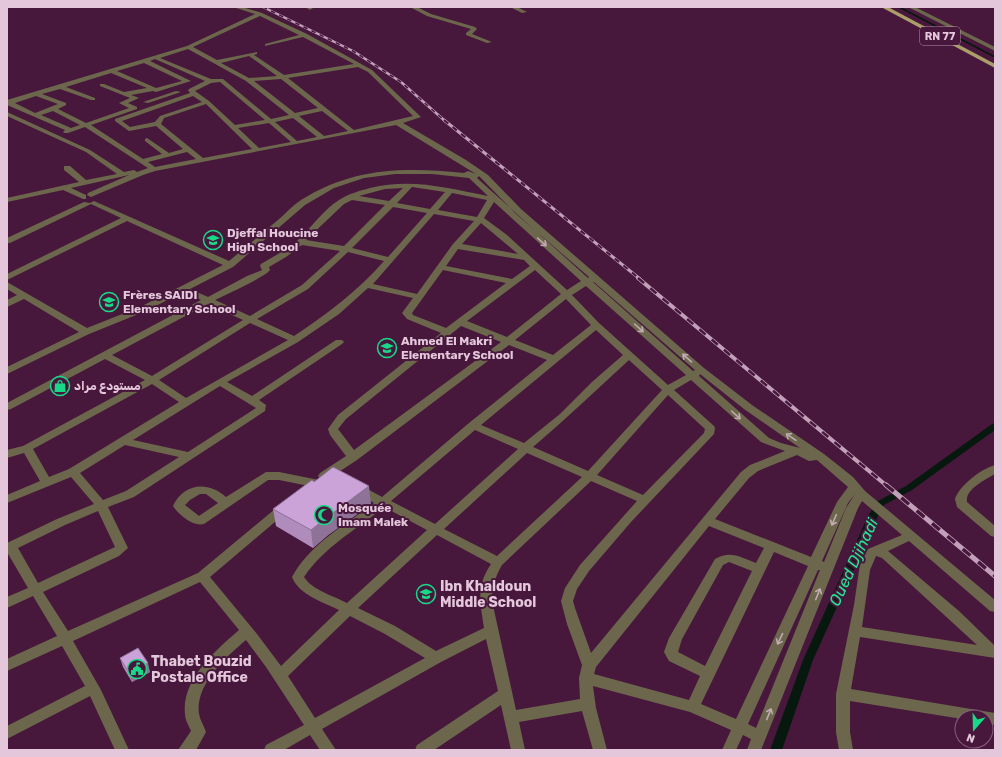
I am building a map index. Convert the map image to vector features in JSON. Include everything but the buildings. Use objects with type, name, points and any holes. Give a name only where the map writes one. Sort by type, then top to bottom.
[{"type":"main road","name":"RN 77","points":[[884,7],[995,66]]},
{"type":"main road","name":"RN 77","points":[[890,7],[995,62]]},
{"type":"street","points":[[7,200],[122,174],[202,161],[295,142],[323,138],[391,124],[416,118],[418,116],[370,71],[305,35],[260,14],[236,7]]},
{"type":"street","points":[[413,7],[429,15],[474,28],[468,34],[489,42]]},
{"type":"street","points":[[513,7],[524,12]]},
{"type":"street","points":[[911,7],[995,49]]},
{"type":"street","points":[[8,102],[189,47],[260,14]]},
{"type":"street","points":[[267,45],[305,35]]},
{"type":"street","points":[[189,47],[245,78],[297,116],[323,138]]},
{"type":"street","points":[[216,62],[252,54],[352,132]]},
{"type":"street","points":[[156,58],[210,81]]},
{"type":"street","points":[[123,94],[153,89],[156,90],[188,81],[145,61]]},
{"type":"street","points":[[207,102],[162,117],[157,124],[129,129],[118,120],[193,91],[210,81],[283,77],[359,65]]},
{"type":"street","points":[[110,70],[153,89]]},
{"type":"street","points":[[221,80],[295,142]]},
{"type":"street","points":[[55,136],[135,108],[122,103],[136,98],[102,85]]},
{"type":"street","points":[[59,86],[94,99]]},
{"type":"street","points":[[146,102],[193,91]]},
{"type":"street","points":[[193,91],[207,102],[257,150]]},
{"type":"street","points":[[36,94],[64,104],[36,115]]},
{"type":"street","points":[[8,102],[71,130]]},
{"type":"street","points":[[53,109],[86,125],[143,160],[154,169]]},
{"type":"street","points":[[234,127],[297,116],[323,109]]},
{"type":"street","points":[[7,114],[88,151],[122,174]]},
{"type":"street","points":[[157,124],[202,161]]},
{"type":"street","points":[[391,124],[474,176],[494,199],[590,280],[696,373],[765,440],[781,448],[800,449]]},
{"type":"street","points":[[7,236],[154,172],[370,130],[391,124],[463,162],[485,177],[590,280]]},
{"type":"street","points":[[147,140],[167,155]]},
{"type":"street","points":[[143,160],[189,150]]},
{"type":"street","points":[[67,168],[84,182]]},
{"type":"street","points":[[7,241],[140,173],[154,169]]},
{"type":"street","points":[[7,371],[86,332],[127,317],[230,265],[302,203],[331,186],[363,176],[395,172],[426,172],[485,177]]},
{"type":"street","points":[[7,407],[107,356],[250,278],[263,274],[266,270],[264,266],[283,255],[300,242],[345,199],[385,187],[410,185],[507,200]]},
{"type":"street","points":[[7,443],[11,452],[27,448],[152,380],[202,348],[305,287],[410,185]]},
{"type":"street","points":[[64,187],[127,218],[230,265]]},
{"type":"street","points":[[7,499],[73,472],[220,382],[295,340],[336,312],[367,285],[450,191]]},
{"type":"street","points":[[350,197],[480,219],[527,258],[566,294],[596,325],[630,354],[667,390],[705,422],[710,430],[701,442],[644,500],[588,563],[568,594],[567,601],[588,671],[585,694],[600,750]]},
{"type":"street","points":[[447,332],[407,314],[440,267],[480,219],[494,199]]},
{"type":"street","points":[[7,278],[127,218]]},
{"type":"street","points":[[300,242],[345,249],[390,260]]},
{"type":"street","points":[[456,246],[527,258]]},
{"type":"street","points":[[353,457],[334,433],[333,429],[338,422],[447,332],[535,266]]},
{"type":"street","points":[[440,267],[512,282]]},
{"type":"street","points":[[7,665],[65,637],[202,576],[314,483],[353,457],[508,341],[566,294],[590,280]]},
{"type":"street","points":[[7,285],[86,332]]},
{"type":"street","points":[[367,285],[419,297]]},
{"type":"street","points":[[183,289],[295,340]]},
{"type":"street","points":[[7,304],[24,295]]},
{"type":"street","points":[[460,322],[554,359]]},
{"type":"street","points":[[436,658],[349,609],[308,589],[300,582],[298,577],[312,559],[342,532],[383,502],[473,425],[596,325]]},
{"type":"street","points":[[252,400],[339,342]]},
{"type":"street","points":[[280,675],[349,609],[525,448],[564,416],[596,384],[630,354]]},
{"type":"street","points":[[107,356],[152,380],[187,403]]},
{"type":"street","points":[[518,750],[512,717],[505,694],[491,630],[486,589],[489,576],[498,562],[589,477],[667,390],[696,373]]},
{"type":"street","points":[[696,373],[748,407],[843,482],[861,493],[995,607]]},
{"type":"street","points":[[121,750],[93,688],[65,637],[9,548],[61,522],[130,494],[261,409],[261,405],[220,382]]},
{"type":"street","points":[[473,425],[644,500]]},
{"type":"street","points":[[123,442],[187,456]]},
{"type":"street","points":[[27,448],[47,483]]},
{"type":"street","points":[[588,671],[744,475],[754,468],[800,449]]},
{"type":"street","points":[[995,469],[968,487],[960,494],[959,499],[961,504],[995,533]]},
{"type":"street","points":[[7,603],[115,553],[122,548],[101,505],[73,472]]},
{"type":"street","points":[[327,474],[498,562]]},
{"type":"street","points":[[225,503],[266,476],[279,476],[314,483]]},
{"type":"street","points":[[729,750],[816,564],[842,502],[861,493]]},
{"type":"street","points":[[754,750],[854,504],[861,493]]},
{"type":"street","points":[[707,521],[828,569]]},
{"type":"street","points":[[846,750],[840,722],[843,694],[860,605],[866,562],[872,552],[911,536]]},
{"type":"street","points":[[693,707],[771,546]]},
{"type":"street","points":[[875,551],[886,555],[920,584],[994,653]]},
{"type":"street","points":[[708,674],[674,657],[672,652],[676,638],[719,562],[726,558],[730,558],[760,569]]},
{"type":"street","points":[[202,576],[247,631],[280,675],[313,728],[329,750]]},
{"type":"street","points":[[271,750],[313,728],[436,658],[491,630]]},
{"type":"street","points":[[185,750],[196,739],[199,732],[192,714],[193,701],[198,687],[219,655],[247,631]]},
{"type":"street","points":[[854,631],[994,653]]},
{"type":"street","points":[[588,671],[693,707],[738,728],[760,736]]},
{"type":"street","points":[[7,732],[93,688]]},
{"type":"street","points":[[422,750],[505,694]]},
{"type":"street","points":[[843,694],[954,712]]},
{"type":"street","points":[[512,717],[587,704]]},
{"type":"waterway","points":[[899,7],[995,57]]},
{"type":"waterway","name":"Oued Djihadi","points":[[776,750],[808,660],[874,514],[881,503],[909,488],[995,426]]},
{"type":"railway","points":[[263,7],[353,51],[401,82],[445,121]]},
{"type":"railway","points":[[444,120],[640,279]]},
{"type":"railway","points":[[638,278],[887,486]]},
{"type":"railway","points":[[886,485],[995,576]]},
{"type":"place","name":"Djeffal Houcine High School","points":[[213,240]]},
{"type":"place","name":"Frères SAIDI Elementary School","points":[[109,302]]},
{"type":"place","name":"Ahmed El Makri Elementary School","points":[[387,348]]},
{"type":"place","name":"مستودع مراد","points":[[60,386]]},
{"type":"place","name":"Mosquée Imam Malek","points":[[324,515]]},
{"type":"place","name":"Ibn Khaldoun Middle School","points":[[426,594]]},
{"type":"place","name":"Thabet Bouzid Postale Office","points":[[137,669]]}]
